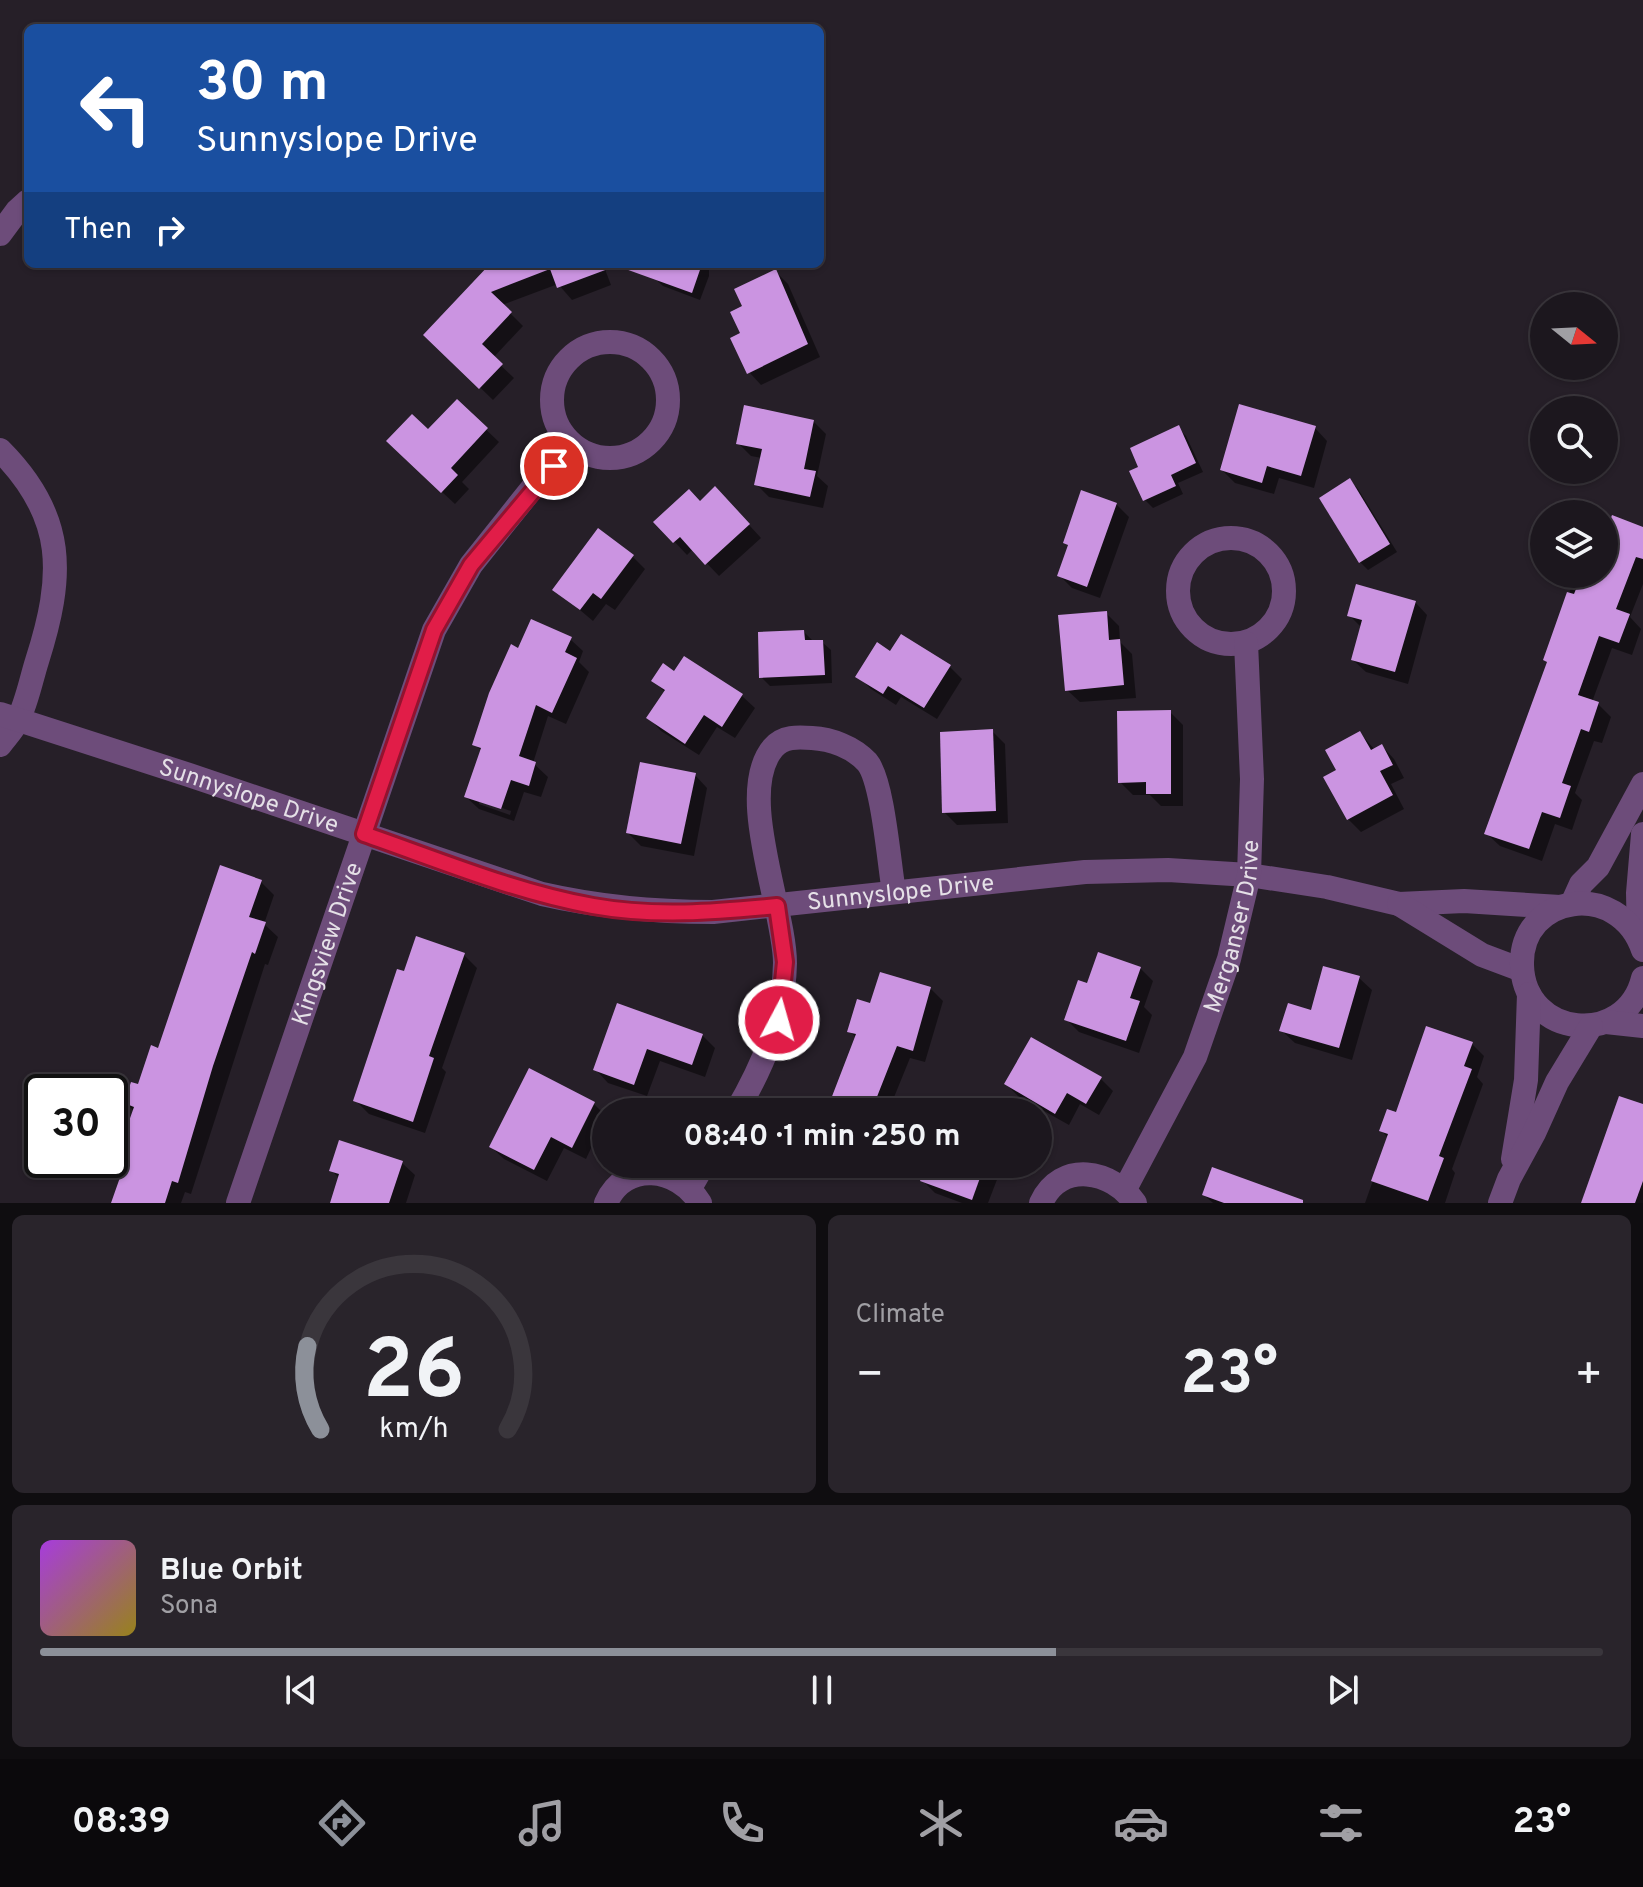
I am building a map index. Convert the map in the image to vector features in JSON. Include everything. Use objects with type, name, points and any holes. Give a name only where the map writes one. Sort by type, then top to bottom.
[{"type":"street","points":[[0,234],[24,205]]},
{"type":"street","points":[[608,341],[628,344],[646,354],[662,375],[669,402],[665,420],[656,436],[642,449],[625,457],[607,459],[589,455],[573,446],[560,431],[552,412],[552,392],[558,372],[571,356],[588,346],[608,341]]},
{"type":"street","name":"Kingsview Drive","points":[[238,1203],[434,630],[471,565],[534,486],[573,446]]},
{"type":"street","points":[[0,450],[18,468],[38,497],[51,530],[57,565],[48,626],[0,745]]},
{"type":"street","points":[[1229,538],[1246,540],[1268,553],[1282,575],[1284,592],[1274,624],[1246,643],[1228,645],[1210,641],[1195,631],[1184,617],[1179,600],[1179,582],[1185,565],[1196,551],[1212,542],[1229,538]]},
{"type":"street","name":"Merganser Drive","points":[[1041,1203],[1057,1184],[1073,1176],[1092,1174],[1109,1178],[1130,1196],[1195,1057],[1229,959],[1249,875],[1252,779],[1246,643]]},
{"type":"street","name":"Sunnyslope Drive","points":[[9,717],[542,894],[595,906],[713,912],[1085,872],[1168,870],[1249,875],[1327,887],[1399,904],[1464,901],[1566,906],[1588,903],[1618,913],[1630,924],[1641,944]]},
{"type":"street","points":[[744,1098],[779,1020],[785,962],[759,812],[761,775],[773,748],[793,736],[823,739],[849,748],[868,763],[878,787],[894,892]]},
{"type":"street","points":[[1509,1179],[1526,1080],[1529,994],[1522,970],[1525,944],[1545,916],[1566,906],[1598,867],[1643,784]]},
{"type":"street","points":[[1641,944],[1638,893],[1643,834]]},
{"type":"street","name":"Sunnyslope Drive","points":[[1399,904],[1482,955],[1522,970]]},
{"type":"street","points":[[1500,1203],[1557,1082],[1599,1024],[1632,1003],[1643,978]]},
{"type":"street","points":[[1529,994],[1538,1007],[1554,1019],[1572,1026],[1643,1026]]},
{"type":"street","points":[[606,1203],[621,1183],[638,1175],[657,1173],[675,1178],[695,1196]]},
{"type":"building","points":[[486,268],[611,268],[557,288],[550,269],[491,292],[512,312],[482,344],[503,364],[479,389],[423,335]]},
{"type":"building","points":[[623,268],[701,268],[692,293]]},
{"type":"building","points":[[776,269],[808,344],[747,374],[730,338],[740,333],[730,312],[742,306],[734,289]]},
{"type":"building","points":[[457,399],[488,428],[451,468],[458,475],[441,493],[386,441],[412,414],[428,429]]},
{"type":"building","points":[[1239,404],[1316,426],[1301,476],[1267,466],[1262,483],[1220,470]]},
{"type":"building","points":[[744,405],[814,420],[804,469],[816,471],[810,497],[754,485],[762,449],[736,444]]},
{"type":"building","points":[[1179,425],[1196,463],[1171,475],[1176,486],[1143,501],[1129,471],[1138,467],[1130,448]]},
{"type":"building","points":[[1350,478],[1390,544],[1359,563],[1319,498]]},
{"type":"building","points":[[715,486],[750,524],[705,565],[680,537],[673,543],[653,522],[689,489],[700,501]]},
{"type":"building","points":[[1081,490],[1117,503],[1087,587],[1057,576],[1068,545],[1063,543]]},
{"type":"building","points":[[1618,517],[1643,527],[1643,559],[1636,557],[1616,609],[1630,614],[1619,643],[1599,636],[1578,695],[1599,702],[1589,732],[1581,729],[1562,783],[1571,786],[1560,818],[1542,812],[1529,849],[1484,834],[1547,662],[1543,660],[1567,592],[1574,594],[1576,588],[1618,588]]},
{"type":"building","points":[[598,528],[634,555],[601,599],[593,593],[580,610],[552,590]]},
{"type":"building","points":[[1356,584],[1416,601],[1395,672],[1351,660],[1362,620],[1347,616]]},
{"type":"building","points":[[1107,611],[1109,640],[1120,639],[1124,685],[1065,691],[1058,615]]},
{"type":"building","points":[[531,619],[572,637],[565,652],[577,658],[552,713],[536,705],[519,756],[536,762],[529,786],[511,780],[501,809],[464,797],[481,748],[472,745],[489,693],[511,644],[518,648]]},
{"type":"building","points":[[804,630],[805,640],[823,640],[825,675],[759,678],[758,632]]},
{"type":"building","points":[[901,634],[951,665],[924,708],[888,686],[883,694],[855,677],[877,642],[890,651]]},
{"type":"building","points":[[684,656],[743,694],[722,727],[704,715],[685,744],[646,718],[665,690],[651,681],[663,663],[674,671]]},
{"type":"building","points":[[1171,710],[1171,794],[1146,794],[1146,782],[1118,783],[1117,711]]},
{"type":"building","points":[[993,729],[996,811],[942,813],[940,732]]},
{"type":"building","points":[[1360,731],[1371,750],[1382,744],[1393,765],[1380,771],[1393,795],[1347,820],[1323,777],[1336,770],[1325,750]]},
{"type":"building","points":[[640,762],[696,773],[681,844],[626,833]]},
{"type":"building","points":[[220,865],[262,880],[249,917],[266,922],[255,954],[252,952],[213,1066],[178,1183],[172,1181],[165,1203],[111,1203],[120,1178],[128,1178],[128,1124],[134,1107],[128,1105],[128,1091],[131,1082],[138,1084],[151,1045],[158,1048]]},
{"type":"building","points":[[416,936],[465,953],[429,1056],[434,1058],[413,1122],[353,1101],[397,969],[404,971]]},
{"type":"building","points":[[1098,952],[1141,967],[1130,998],[1140,1001],[1126,1041],[1064,1020],[1078,980],[1087,983]]},
{"type":"building","points":[[1323,966],[1360,976],[1339,1048],[1279,1031],[1288,1003],[1311,1010]]},
{"type":"building","points":[[880,972],[931,987],[913,1051],[897,1046],[877,1098],[831,1098],[856,1034],[847,1032],[857,999],[870,1003]]},
{"type":"building","points":[[617,1003],[703,1034],[692,1065],[647,1049],[634,1085],[593,1070]]},
{"type":"building","points":[[1426,1026],[1473,1042],[1464,1066],[1472,1069],[1439,1156],[1444,1158],[1428,1201],[1371,1181],[1388,1134],[1379,1131],[1387,1109],[1396,1112]]},
{"type":"building","points":[[1031,1037],[1102,1077],[1086,1104],[1067,1093],[1055,1114],[1052,1112],[1052,1098],[1028,1098],[1004,1084]]},
{"type":"building","points":[[529,1068],[592,1100],[592,1108],[572,1148],[551,1137],[534,1170],[489,1147]]},
{"type":"building","points":[[1619,1096],[1643,1104],[1643,1181],[1635,1203],[1581,1203]]},
{"type":"building","points":[[339,1140],[403,1161],[389,1203],[330,1203],[339,1174],[329,1171]]},
{"type":"building","points":[[1212,1167],[1303,1200],[1303,1203],[1224,1203],[1202,1195]]},
{"type":"building","points":[[921,1178],[980,1178],[972,1200],[920,1181]]},
{"type":"route","points":[[554,466],[534,486],[471,565],[434,630],[364,834],[542,894],[595,906],[655,912],[713,912],[777,906],[785,962],[779,1020]]}]
